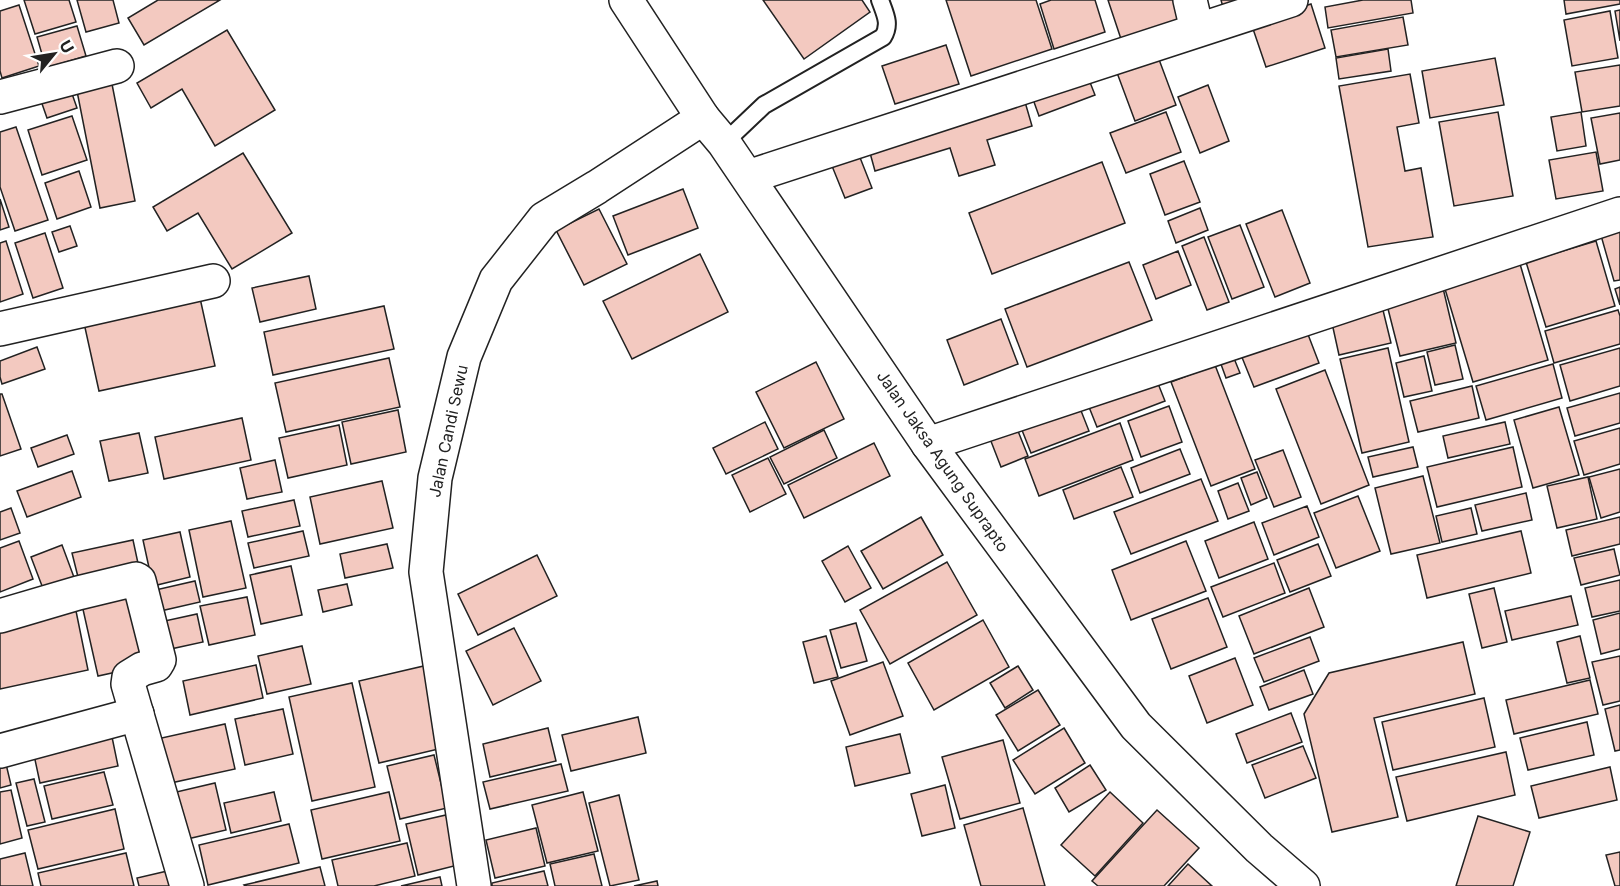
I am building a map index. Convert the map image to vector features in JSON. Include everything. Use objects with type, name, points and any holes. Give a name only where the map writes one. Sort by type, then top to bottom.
[{"type":"street","name":"Jalan Jaksa Agung Suprapto","points":[[626,0],[703,118],[748,177],[928,444],[1136,726],[1259,848],[1303,886]]},
{"type":"street","points":[[748,177],[1194,15],[1291,0]]},
{"type":"street","points":[[0,97],[117,66]]},
{"type":"street","name":"Jalan Candi Sewu","points":[[474,886],[426,572],[435,478],[464,357],[496,280],[544,219],[703,118]]},
{"type":"street","points":[[928,444],[1620,214]]},
{"type":"street","points":[[0,329],[213,281]]},
{"type":"street","points":[[0,616],[78,593],[136,579],[139,581],[159,660],[156,665],[142,669],[129,677],[128,684],[187,886]]},
{"type":"street","points":[[0,751],[137,714]]},
{"type":"lane","points":[[724,143],[764,105],[883,37],[888,22],[880,0]]},
{"type":"building","points":[[24,0],[69,0],[76,22],[35,34]]},
{"type":"building","points":[[77,0],[113,0],[119,23],[86,32]]},
{"type":"building","points":[[158,0],[220,0],[144,45],[128,18]]},
{"type":"building","points":[[763,0],[862,0],[870,12],[804,59]]},
{"type":"building","points":[[946,0],[1036,0],[1052,49],[971,76]]},
{"type":"building","points":[[1051,0],[1095,0],[1105,32],[1054,49],[1040,4]]},
{"type":"building","points":[[1108,0],[1182,0],[1188,17],[1121,39]]},
{"type":"building","points":[[1221,0],[1252,0],[1224,11]]},
{"type":"building","points":[[1363,0],[1411,0],[1413,13],[1328,28],[1325,7]]},
{"type":"building","points":[[1564,0],[1620,0],[1620,4],[1566,14]]},
{"type":"building","points":[[1311,4],[1325,48],[1266,67],[1251,23]]},
{"type":"building","points":[[19,5],[39,66],[2,78],[0,11]]},
{"type":"building","points":[[1620,10],[1620,41],[1615,11]]},
{"type":"building","points":[[1610,11],[1618,58],[1572,66],[1564,20]]},
{"type":"building","points":[[1403,17],[1408,45],[1336,57],[1331,30]]},
{"type":"building","points":[[77,26],[86,56],[46,68],[37,37]]},
{"type":"building","points":[[227,30],[275,110],[215,146],[182,89],[151,108],[137,83]]},
{"type":"building","points":[[946,45],[959,84],[895,104],[882,66]]},
{"type":"building","points":[[1154,46],[1176,105],[1135,121],[1113,62]]},
{"type":"building","points":[[1388,49],[1391,71],[1339,79],[1336,58]]},
{"type":"building","points":[[1495,58],[1504,105],[1430,118],[1422,71]]},
{"type":"building","points":[[1620,65],[1620,106],[1582,112],[1575,72]]},
{"type":"building","points":[[1084,67],[1095,95],[1039,116],[1029,88]]},
{"type":"building","points":[[1410,74],[1419,123],[1397,127],[1405,171],[1421,168],[1433,237],[1368,247],[1339,86]]},
{"type":"building","points":[[111,79],[135,201],[100,208],[76,86]]},
{"type":"building","points":[[1208,85],[1229,141],[1200,153],[1178,97]]},
{"type":"building","points":[[70,88],[77,108],[47,118],[40,98]]},
{"type":"building","points":[[1023,95],[1032,126],[987,140],[995,165],[959,176],[950,148],[875,171],[867,142]]},
{"type":"building","points":[[1166,112],[1181,152],[1126,173],[1110,133]]},
{"type":"building","points":[[1498,112],[1513,196],[1454,206],[1439,122]]},
{"type":"building","points":[[1581,112],[1586,146],[1557,151],[1551,117]]},
{"type":"building","points":[[1620,113],[1620,160],[1600,164],[1591,118]]},
{"type":"building","points":[[72,116],[87,160],[42,175],[28,130]]},
{"type":"building","points":[[16,127],[48,220],[15,231],[0,187],[0,132]]},
{"type":"building","points":[[1596,152],[1603,191],[1556,199],[1549,160]]},
{"type":"building","points":[[243,153],[292,233],[232,269],[198,213],[167,231],[153,207]]},
{"type":"building","points":[[859,155],[872,188],[845,198],[832,166]]},
{"type":"building","points":[[1184,161],[1200,202],[1165,215],[1150,174]]},
{"type":"building","points":[[1102,162],[1125,223],[992,274],[969,213]]},
{"type":"building","points":[[79,171],[91,207],[57,219],[45,183]]},
{"type":"building","points":[[683,189],[698,228],[628,255],[613,216]]},
{"type":"building","points":[[0,199],[9,227],[0,230]]},
{"type":"building","points":[[1200,208],[1208,230],[1176,243],[1168,221]]},
{"type":"building","points":[[599,209],[627,264],[584,285],[556,230]]},
{"type":"building","points":[[1282,210],[1310,283],[1275,297],[1246,224]]},
{"type":"building","points":[[1240,225],[1264,287],[1232,299],[1208,237]]},
{"type":"building","points":[[70,226],[77,246],[59,252],[52,232]]},
{"type":"building","points":[[1620,226],[1620,280],[1614,281],[1600,232]]},
{"type":"building","points":[[45,233],[63,288],[33,298],[15,243]]},
{"type":"building","points":[[1204,237],[1229,302],[1207,310],[1182,246]]},
{"type":"building","points":[[6,241],[23,294],[0,302],[0,243]]},
{"type":"building","points":[[1596,241],[1615,306],[1546,327],[1526,262]]},
{"type":"building","points":[[1178,251],[1191,285],[1156,299],[1143,265]]},
{"type":"building","points":[[700,254],[728,312],[632,359],[603,301]]},
{"type":"building","points":[[1518,257],[1548,360],[1473,382],[1442,279]]},
{"type":"building","points":[[1129,262],[1152,320],[1027,367],[1005,309]]},
{"type":"building","points":[[309,276],[316,309],[260,322],[252,288]]},
{"type":"building","points":[[1620,287],[1620,305],[1615,289]]},
{"type":"building","points":[[1443,288],[1456,343],[1400,356],[1386,301]]},
{"type":"building","points":[[200,298],[215,366],[99,391],[84,323]]},
{"type":"building","points":[[1381,302],[1391,343],[1339,355],[1330,314]]},
{"type":"building","points":[[384,306],[394,349],[273,375],[264,332]]},
{"type":"building","points":[[1618,310],[1620,344],[1554,363],[1545,331]]},
{"type":"building","points":[[1001,319],[1018,364],[964,385],[947,340]]},
{"type":"building","points":[[1304,324],[1319,363],[1254,387],[1239,350]]},
{"type":"building","points":[[1455,345],[1463,379],[1435,385],[1427,352]]},
{"type":"building","points":[[37,347],[45,369],[2,384],[0,361]]},
{"type":"building","points":[[1388,348],[1409,442],[1362,453],[1340,359]]},
{"type":"building","points":[[1620,348],[1620,386],[1570,401],[1560,365]]},
{"type":"building","points":[[1231,351],[1240,373],[1226,378],[1218,356]]},
{"type":"building","points":[[1424,356],[1432,391],[1404,397],[1396,363]]},
{"type":"building","points":[[389,358],[400,407],[286,432],[275,383]]},
{"type":"building","points":[[816,362],[844,419],[784,448],[756,392]]},
{"type":"building","points":[[1553,364],[1562,398],[1486,420],[1476,386]]},
{"type":"building","points":[[1215,365],[1255,469],[1211,486],[1171,382]]},
{"type":"building","points":[[1325,370],[1369,485],[1321,504],[1276,389]]},
{"type":"building","points":[[1153,371],[1165,401],[1097,427],[1085,397]]},
{"type":"building","points":[[1472,386],[1479,418],[1418,432],[1410,401]]},
{"type":"building","points":[[1620,393],[1620,423],[1575,436],[1567,408]]},
{"type":"building","points":[[0,394],[2,394],[21,449],[0,456]]},
{"type":"building","points":[[1076,398],[1089,431],[1031,453],[1018,420]]},
{"type":"building","points":[[1169,406],[1182,442],[1141,457],[1128,421]]},
{"type":"building","points":[[1559,407],[1579,475],[1533,488],[1514,420]]},
{"type":"building","points":[[398,410],[406,452],[351,464],[342,422]]},
{"type":"building","points":[[242,418],[251,460],[164,479],[155,437]]},
{"type":"building","points":[[1014,421],[1028,456],[1001,467],[987,431]]},
{"type":"building","points":[[765,422],[778,449],[726,474],[713,448]]},
{"type":"building","points":[[1505,422],[1510,444],[1448,458],[1443,436]]},
{"type":"building","points":[[1120,423],[1133,460],[1039,496],[1025,459]]},
{"type":"building","points":[[339,425],[347,465],[288,478],[279,438]]},
{"type":"building","points":[[1620,428],[1620,464],[1584,475],[1574,441]]},
{"type":"building","points":[[824,430],[837,458],[784,484],[770,457]]},
{"type":"building","points":[[139,433],[148,473],[109,481],[100,441]]},
{"type":"building","points":[[67,435],[74,454],[38,467],[31,448]]},
{"type":"building","points":[[874,443],[890,476],[804,518],[788,485]]},
{"type":"building","points":[[1413,447],[1418,467],[1373,477],[1368,457]]},
{"type":"building","points":[[1513,447],[1522,487],[1437,507],[1427,467]]},
{"type":"building","points":[[1180,449],[1190,474],[1140,493],[1131,468]]},
{"type":"building","points":[[1283,450],[1301,497],[1274,507],[1255,460]]},
{"type":"building","points":[[768,458],[786,494],[750,512],[732,475]]},
{"type":"building","points":[[275,460],[282,492],[247,499],[240,468]]},
{"type":"building","points":[[1121,467],[1133,497],[1074,519],[1063,490]]},
{"type":"building","points":[[1620,469],[1620,512],[1601,518],[1589,477]]},
{"type":"building","points":[[72,471],[81,497],[27,517],[17,491]]},
{"type":"building","points":[[1257,472],[1267,498],[1251,505],[1241,478]]},
{"type":"building","points":[[1423,476],[1440,543],[1391,554],[1375,488]]},
{"type":"building","points":[[1588,477],[1597,519],[1557,528],[1547,486]]},
{"type":"building","points":[[1201,479],[1218,521],[1131,554],[1114,512]]},
{"type":"building","points":[[382,481],[393,528],[320,544],[310,497]]},
{"type":"building","points":[[1238,483],[1249,511],[1228,519],[1218,491]]},
{"type":"building","points":[[1526,493],[1532,520],[1482,531],[1475,505]]},
{"type":"building","points":[[1358,496],[1380,551],[1336,568],[1314,513]]},
{"type":"building","points":[[294,500],[300,526],[248,537],[242,511]]},
{"type":"building","points":[[1307,506],[1319,537],[1274,555],[1262,523]]},
{"type":"building","points":[[11,508],[20,533],[0,540],[0,512]]},
{"type":"building","points":[[1471,508],[1477,534],[1442,542],[1436,516]]},
{"type":"building","points":[[921,517],[943,555],[883,589],[861,551]]},
{"type":"building","points":[[1620,517],[1620,544],[1572,556],[1566,530]]},
{"type":"building","points":[[231,521],[246,588],[203,597],[189,530]]},
{"type":"building","points":[[1254,522],[1268,559],[1219,578],[1205,541]]},
{"type":"building","points":[[303,531],[309,556],[254,568],[248,543]]},
{"type":"building","points":[[1521,531],[1531,573],[1427,598],[1417,555]]},
{"type":"building","points":[[180,532],[190,577],[153,586],[143,540]]},
{"type":"building","points":[[133,540],[139,568],[79,581],[72,553]]},
{"type":"building","points":[[19,541],[33,579],[0,592],[0,548]]},
{"type":"building","points":[[1186,541],[1206,591],[1131,620],[1112,570]]},
{"type":"building","points":[[387,544],[393,568],[345,578],[340,554]]},
{"type":"building","points":[[1318,544],[1331,576],[1290,592],[1277,560]]},
{"type":"building","points":[[62,545],[78,588],[47,599],[31,557]]},
{"type":"building","points":[[848,546],[871,588],[845,602],[822,561]]},
{"type":"building","points":[[1614,549],[1620,575],[1581,585],[1574,558]]},
{"type":"building","points":[[537,555],[557,596],[478,635],[458,594]]},
{"type":"building","points":[[947,562],[977,615],[890,664],[860,610]]},
{"type":"building","points":[[1274,563],[1285,593],[1223,617],[1211,587]]},
{"type":"building","points":[[291,566],[302,615],[261,624],[250,575]]},
{"type":"building","points":[[1620,580],[1620,611],[1592,617],[1585,588]]},
{"type":"building","points":[[195,581],[200,602],[156,612],[151,591]]},
{"type":"building","points":[[135,584],[153,664],[98,676],[80,596]]},
{"type":"building","points":[[347,584],[352,605],[323,612],[318,590]]},
{"type":"building","points":[[1309,588],[1324,627],[1254,654],[1239,616]]},
{"type":"building","points":[[1494,588],[1507,642],[1482,648],[1469,594]]},
{"type":"building","points":[[1571,596],[1578,625],[1512,640],[1505,611]]},
{"type":"building","points":[[247,597],[255,635],[209,645],[200,606]]},
{"type":"building","points":[[1208,598],[1227,647],[1171,669],[1152,619]]},
{"type":"building","points":[[76,611],[88,670],[0,689],[0,627]]},
{"type":"building","points":[[1620,613],[1620,649],[1601,654],[1593,620]]},
{"type":"building","points":[[197,614],[203,642],[166,650],[160,622]]},
{"type":"building","points":[[983,620],[1009,667],[934,710],[908,663]]},
{"type":"building","points":[[856,623],[867,661],[841,668],[830,630]]},
{"type":"building","points":[[514,628],[541,681],[493,705],[466,651]]},
{"type":"building","points":[[826,636],[838,677],[814,683],[803,642]]},
{"type":"building","points":[[1580,636],[1590,678],[1567,683],[1557,642]]},
{"type":"building","points":[[1310,637],[1319,661],[1264,682],[1254,658]]},
{"type":"building","points":[[1463,642],[1475,694],[1374,718],[1398,817],[1332,832],[1304,714],[1329,673]]},
{"type":"building","points":[[302,646],[311,684],[267,694],[258,656]]},
{"type":"building","points":[[1620,656],[1620,701],[1603,705],[1592,662]]},
{"type":"building","points":[[1235,658],[1253,705],[1207,723],[1189,676]]},
{"type":"building","points":[[883,662],[903,716],[850,735],[831,681]]},
{"type":"building","points":[[256,665],[263,698],[190,715],[183,681]]},
{"type":"building","points":[[428,665],[447,747],[379,763],[359,681]]},
{"type":"building","points":[[1018,666],[1033,690],[1005,708],[990,683]]},
{"type":"building","points":[[1304,670],[1313,694],[1269,710],[1260,687]]},
{"type":"building","points":[[1590,680],[1598,714],[1514,734],[1506,700]]},
{"type":"building","points":[[352,683],[375,787],[312,801],[289,697]]},
{"type":"building","points":[[1038,690],[1060,725],[1018,751],[996,715]]},
{"type":"building","points":[[1484,698],[1495,747],[1393,770],[1382,722]]},
{"type":"building","points":[[1620,705],[1620,750],[1615,751],[1605,709]]},
{"type":"building","points":[[283,709],[293,754],[245,765],[235,719]]},
{"type":"building","points":[[1291,713],[1302,742],[1247,763],[1236,734]]},
{"type":"building","points":[[638,717],[646,753],[571,771],[562,735]]},
{"type":"building","points":[[1587,722],[1594,755],[1528,770],[1520,738]]},
{"type":"building","points":[[225,724],[235,769],[166,784],[157,739]]},
{"type":"building","points":[[548,728],[556,761],[490,777],[483,744]]},
{"type":"building","points":[[1064,728],[1085,763],[1035,794],[1013,760]]},
{"type":"building","points":[[900,734],[910,773],[855,786],[846,747]]},
{"type":"building","points":[[112,737],[118,766],[40,783],[34,755]]},
{"type":"building","points":[[1003,740],[1020,803],[960,819],[942,757]]},
{"type":"building","points":[[1303,746],[1316,778],[1265,798],[1252,765]]},
{"type":"building","points":[[1506,752],[1515,795],[1407,821],[1396,777]]},
{"type":"building","points":[[434,755],[447,808],[400,819],[387,766]]},
{"type":"building","points":[[6,764],[11,785],[0,788],[0,765]]},
{"type":"building","points":[[561,764],[568,791],[490,809],[483,782]]},
{"type":"building","points":[[1090,765],[1106,790],[1069,812],[1055,788]]},
{"type":"building","points":[[1610,767],[1617,800],[1539,818],[1531,786]]},
{"type":"building","points":[[104,772],[113,805],[52,819],[44,786]]},
{"type":"building","points":[[34,779],[45,822],[27,826],[16,783]]},
{"type":"building","points":[[215,783],[226,830],[183,840],[172,793]]},
{"type":"building","points":[[945,785],[955,828],[922,836],[911,794]]},
{"type":"building","points":[[11,790],[22,838],[0,844],[0,792]]},
{"type":"building","points":[[274,792],[281,821],[231,833],[224,803]]},
{"type":"building","points":[[389,792],[400,841],[322,859],[311,810]]},
{"type":"building","points":[[583,792],[598,851],[547,863],[532,805]]},
{"type":"building","points":[[1110,792],[1143,823],[1095,876],[1061,845]]},
{"type":"building","points":[[619,795],[639,880],[610,886],[589,803]]},
{"type":"building","points":[[1023,808],[1045,886],[981,886],[964,825]]},
{"type":"building","points":[[115,809],[124,849],[38,869],[28,830]]},
{"type":"building","points":[[1157,810],[1199,848],[1164,886],[1098,886],[1092,881]]},
{"type":"building","points":[[446,815],[458,865],[418,875],[406,824]]},
{"type":"building","points":[[1478,816],[1530,832],[1513,886],[1456,886]]},
{"type":"building","points":[[289,824],[299,863],[208,885],[199,845]]},
{"type":"building","points":[[536,828],[545,866],[495,878],[486,840]]},
{"type":"building","points":[[407,843],[415,876],[374,886],[338,886],[332,860]]},
{"type":"building","points":[[1620,852],[1620,886],[1615,886],[1606,855]]},
{"type":"building","points":[[25,853],[33,886],[0,886],[0,859]]},
{"type":"building","points":[[126,853],[134,886],[41,886],[38,873]]},
{"type":"building","points":[[594,854],[602,886],[555,886],[550,864]]},
{"type":"building","points":[[1188,864],[1212,886],[1168,886]]},
{"type":"building","points":[[320,867],[325,886],[244,885]]},
{"type":"building","points":[[176,869],[180,886],[139,886],[137,878]]},
{"type":"building","points":[[544,871],[548,886],[492,886],[492,883]]},
{"type":"building","points":[[440,877],[442,886],[401,886]]},
{"type":"building","points":[[657,881],[658,886],[634,886]]}]
